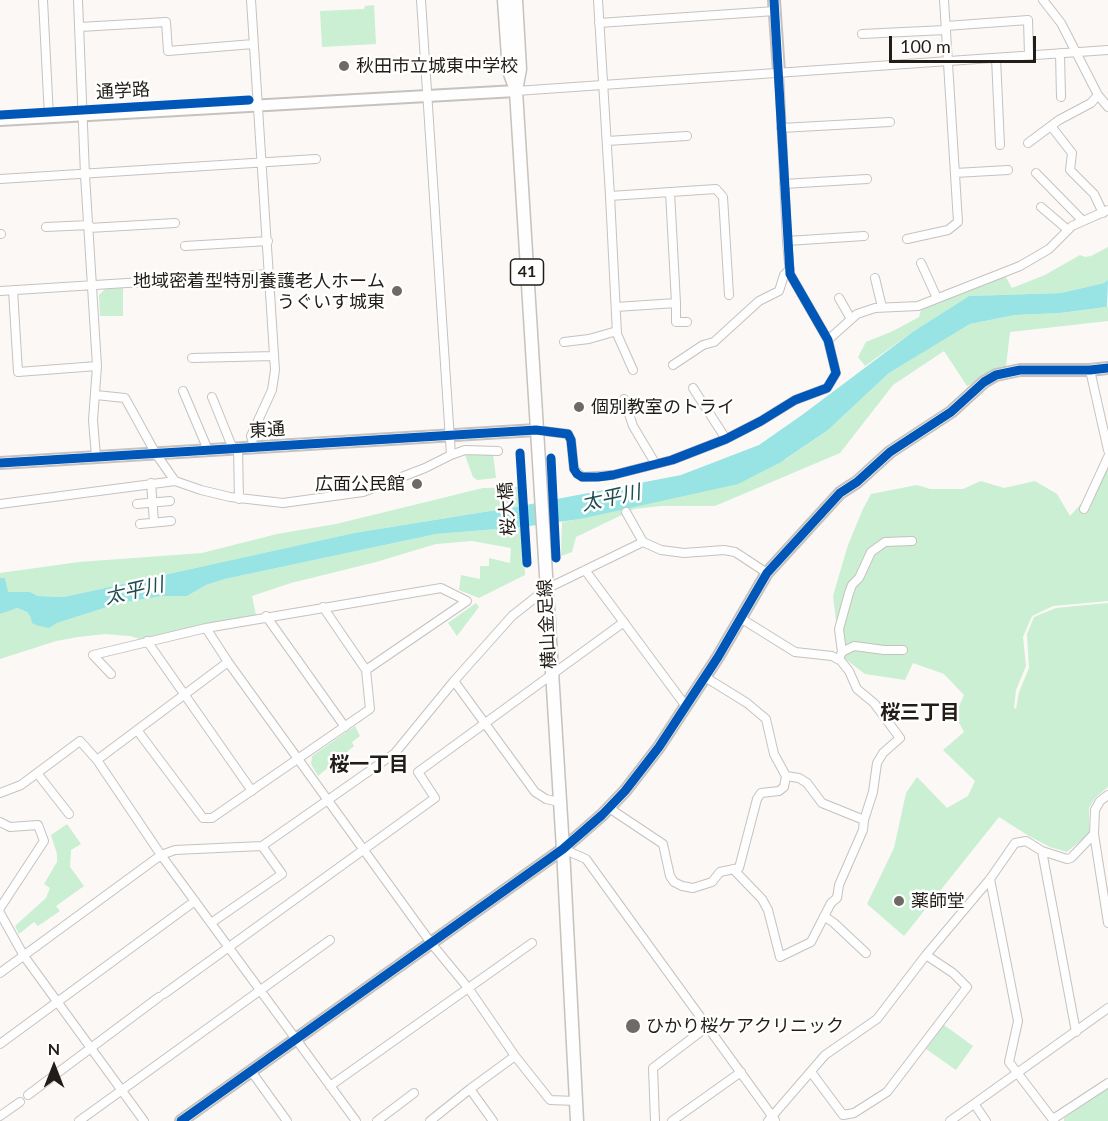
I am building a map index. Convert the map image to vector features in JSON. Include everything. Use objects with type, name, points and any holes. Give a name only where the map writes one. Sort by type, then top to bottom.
[{"type":"main road","name":"横山金足線","points":[[504,0],[509,71],[516,91]]},
{"type":"main road","name":"横山金足線","points":[[516,0],[520,69],[516,91],[577,1121]]},
{"type":"street","points":[[43,0],[49,117]]},
{"type":"street","points":[[78,0],[85,175],[97,366],[93,420],[96,457]]},
{"type":"street","points":[[251,0],[274,356],[272,390],[251,436],[254,447]]},
{"type":"street","points":[[421,0],[451,455]]},
{"type":"street","points":[[598,0],[617,331],[633,370]]},
{"type":"street","points":[[907,239],[948,230],[958,222],[944,0]]},
{"type":"street","points":[[1043,0],[1061,22],[1098,95],[1108,106]]},
{"type":"street","points":[[536,430],[568,434],[571,440],[574,469],[582,477],[613,475],[672,460],[726,439],[795,400],[827,388],[836,374],[828,340],[790,274],[775,5],[599,23]]},
{"type":"street","points":[[862,34],[1028,20],[1029,55]]},
{"type":"street","points":[[80,27],[166,22],[168,51],[253,44]]},
{"type":"street","points":[[0,120],[602,86],[1108,50]]},
{"type":"street","points":[[1060,53],[1061,97]]},
{"type":"street","points":[[996,58],[1000,145]]},
{"type":"street","points":[[1028,143],[1051,126],[1091,103],[1098,95]]},
{"type":"street","points":[[781,128],[890,122]]},
{"type":"street","points":[[828,340],[857,314],[882,308],[918,306],[1029,261],[1049,249],[1068,230],[1106,211],[1094,194],[1070,170],[1072,153],[1051,126]]},
{"type":"street","points":[[607,141],[687,136]]},
{"type":"street","points":[[0,179],[316,159]]},
{"type":"street","points":[[955,173],[1008,170]]},
{"type":"street","points":[[1036,173],[1083,221]]},
{"type":"street","points":[[784,184],[867,179]]},
{"type":"street","points":[[610,196],[716,189],[723,196],[729,295]]},
{"type":"street","points":[[670,192],[676,322],[687,322]]},
{"type":"street","points":[[1041,207],[1068,230]]},
{"type":"street","points":[[46,227],[175,223]]},
{"type":"street","points":[[787,241],[864,236]]},
{"type":"street","points":[[186,246],[268,241]]},
{"type":"street","points":[[921,262],[937,298]]},
{"type":"street","points":[[673,365],[703,345],[714,342],[759,301],[778,291],[784,275],[790,269]]},
{"type":"street","points":[[0,291],[269,274]]},
{"type":"street","points":[[875,278],[882,308]]},
{"type":"street","points":[[13,290],[18,372],[97,366]]},
{"type":"street","points":[[839,298],[851,319]]},
{"type":"street","points":[[616,307],[676,303]]},
{"type":"street","points":[[564,342],[589,339],[617,331]]},
{"type":"street","points":[[192,358],[274,356]]},
{"type":"street","points":[[181,1121],[562,849],[609,808],[659,747],[742,619],[767,573],[840,493],[890,452],[951,412],[984,382],[1006,371],[1108,368]]},
{"type":"street","points":[[1090,370],[1108,450]]},
{"type":"street","points":[[693,388],[726,439]]},
{"type":"street","points":[[183,392],[208,450]]},
{"type":"street","points":[[96,395],[125,398],[174,481]]},
{"type":"street","points":[[212,397],[235,449],[239,499]]},
{"type":"street","points":[[624,399],[633,426],[655,463]]},
{"type":"street","name":"東通","points":[[0,463],[536,430]]},
{"type":"street","points":[[0,504],[174,481],[239,499],[283,503],[363,492],[465,450],[498,451]]},
{"type":"street","points":[[1084,509],[1108,458]]},
{"type":"street","points":[[151,483],[154,522]]},
{"type":"street","points":[[137,504],[170,501]]},
{"type":"street","points":[[627,512],[643,542],[661,550],[684,553],[724,550],[735,552],[767,573]]},
{"type":"street","points":[[140,524],[171,521]]},
{"type":"street","points":[[733,870],[762,899],[768,910],[780,957],[811,942],[824,916],[839,894],[839,885],[863,830],[873,792],[877,763],[883,753],[900,738],[874,702],[857,689],[840,656],[839,629],[852,585],[859,578],[871,552],[885,542],[912,541]]},
{"type":"street","points":[[0,973],[161,855],[175,850],[262,846],[395,753],[454,681],[512,616],[546,589],[643,542]]},
{"type":"street","points":[[585,570],[685,705]]},
{"type":"street","points":[[111,674],[93,656],[206,628],[441,588],[467,601],[366,670]]},
{"type":"street","points":[[137,730],[203,818],[212,818],[370,709],[366,670],[323,607]]},
{"type":"street","points":[[266,616],[345,727]]},
{"type":"street","points":[[742,619],[795,652],[840,656],[854,646],[903,650]]},
{"type":"street","points":[[28,1095],[228,946],[435,798],[418,772],[624,622]]},
{"type":"street","points":[[206,628],[298,759],[431,942],[469,989],[515,1056],[550,1100],[576,1101]]},
{"type":"street","points":[[147,641],[252,791]]},
{"type":"street","points":[[97,760],[228,662]]},
{"type":"street","points":[[609,808],[663,844],[669,876],[674,882],[693,888],[712,882],[720,872],[739,868],[757,799],[761,793],[779,791],[784,787],[786,776],[774,754],[766,719],[705,676]]},
{"type":"street","points":[[454,681],[535,792],[546,799],[559,802]]},
{"type":"street","points":[[0,793],[21,784],[80,741],[97,760],[161,855],[356,1121]]},
{"type":"street","points":[[37,773],[69,814]]},
{"type":"street","points":[[786,776],[799,778],[807,783],[822,803],[864,820]]},
{"type":"street","points":[[1108,795],[1100,801],[1095,810],[1094,834],[1108,923]]},
{"type":"street","points":[[0,822],[10,827],[38,825],[44,841],[0,908]]},
{"type":"street","points":[[562,849],[586,859],[741,1072],[772,1120],[825,1055],[877,1019],[926,955],[990,879],[1015,843],[1026,841],[1041,851],[1067,859],[1071,858],[1094,834]]},
{"type":"street","points":[[211,923],[282,874],[262,846]]},
{"type":"street","points":[[1041,851],[1076,1032]]},
{"type":"street","points":[[990,879],[1018,1021],[1009,1062],[1053,1120],[1108,1083]]},
{"type":"street","points":[[0,1044],[195,901]]},
{"type":"street","points":[[0,913],[24,956],[144,1121]]},
{"type":"street","points":[[824,916],[866,953]]},
{"type":"street","points":[[79,1121],[330,940]]},
{"type":"street","points":[[330,1086],[532,942]]},
{"type":"street","points":[[811,1072],[843,1114],[854,1113],[887,1092],[967,987],[953,973],[926,955]]},
{"type":"street","points":[[950,1121],[1108,1008]]},
{"type":"street","points":[[655,1121],[653,1068],[708,1026]]},
{"type":"street","points":[[430,1121],[515,1056]]},
{"type":"street","points":[[251,1071],[287,1121]]},
{"type":"street","points":[[672,1121],[741,1072]]},
{"type":"street","points":[[470,1089],[493,1121]]},
{"type":"street","points":[[377,1121],[414,1093]]},
{"type":"street","points":[[0,1116],[20,1102]]},
{"type":"street","points":[[975,1105],[986,1121]]},
{"type":"green space","points":[[374,5],[376,44],[322,47],[320,11],[364,9],[365,6]]},
{"type":"green space","points":[[1108,247],[1108,280],[1104,283],[1061,293],[969,296],[865,366],[858,357],[866,342],[919,317],[922,307],[1004,274],[1012,288],[1045,275],[1080,255],[1091,256]]},
{"type":"green space","points":[[123,288],[123,316],[100,316],[99,295],[105,289]]},
{"type":"green space","points":[[1108,307],[1108,321],[1010,332],[1006,366],[967,386],[944,351],[893,385],[840,453],[715,506],[661,506],[634,509],[576,537],[572,552],[561,556],[562,522],[580,519],[786,459],[828,430],[889,373],[970,324],[1015,315],[1060,313]]},
{"type":"green space","points":[[493,454],[496,478],[477,480],[473,477],[465,455]]},
{"type":"green space","points":[[1108,458],[1108,601],[1053,606],[1032,616],[1023,637],[1026,666],[1016,690],[1014,708],[1016,709],[1019,692],[1029,668],[1027,634],[1034,617],[1056,608],[1108,603],[1108,787],[1095,798],[1089,808],[1089,834],[1067,852],[1050,847],[999,817],[904,936],[867,904],[894,848],[906,793],[917,777],[947,808],[968,796],[975,781],[943,750],[964,732],[955,715],[964,695],[944,674],[913,663],[905,680],[865,674],[840,655],[833,596],[848,545],[863,509],[871,494],[917,485],[930,489],[963,489],[981,481],[1004,488],[1035,481],[1057,494],[1070,516],[1088,496]]},
{"type":"green space","points":[[519,487],[521,506],[354,533],[64,597],[38,596],[30,592],[7,592],[5,578],[0,578],[0,573],[79,562],[202,553],[277,534],[336,524],[483,488]]},
{"type":"green space","points":[[522,527],[525,575],[479,598],[459,590],[461,575],[480,579],[480,566],[489,566],[489,558],[510,563],[511,548],[472,541],[436,544],[291,583],[252,596],[256,615],[140,639],[105,634],[78,637],[56,641],[0,659],[0,614],[8,610],[17,608],[27,612],[31,618],[49,628],[57,623],[120,603],[162,596],[187,596],[206,585],[225,579],[436,534]]},
{"type":"green space","points":[[476,603],[479,607],[457,636],[448,623]]},
{"type":"green space","points":[[355,726],[360,736],[352,742],[354,746],[318,776],[311,764],[312,756]]},
{"type":"green space","points":[[67,824],[81,844],[71,850],[70,867],[84,886],[56,906],[60,911],[38,926],[34,922],[19,934],[15,926],[46,898],[50,888],[44,884],[57,862],[51,835]]},
{"type":"green space","points":[[944,1025],[973,1046],[956,1070],[926,1049]]},
{"type":"green space","points":[[1108,1087],[1108,1121],[1064,1121],[1064,1118]]},
{"type":"water","name":"太平川","points":[[1108,280],[1107,307],[1060,313],[1015,315],[970,324],[889,373],[828,430],[781,462],[738,484],[580,519],[522,527],[436,534],[225,579],[206,585],[187,596],[162,596],[120,603],[57,623],[49,628],[32,623],[27,612],[17,608],[0,614],[0,578],[5,578],[8,592],[30,592],[38,596],[64,597],[354,533],[521,506],[681,475],[759,445],[914,331],[969,296],[1061,293],[1104,283]]},
{"type":"cycle path","points":[[0,463],[536,430],[568,434],[571,440],[574,469],[577,474],[582,477],[598,477],[672,460],[726,439],[795,400],[827,388],[836,373],[828,340],[790,274],[774,0]]},
{"type":"cycle path","name":"通学路","points":[[0,115],[249,100]]},
{"type":"cycle path","points":[[181,1121],[563,849],[602,815],[625,791],[659,747],[718,657],[767,573],[840,493],[857,482],[890,452],[951,412],[984,382],[996,375],[1020,370],[1108,368]]},
{"type":"cycle path","name":"桜大橋","points":[[520,453],[527,563]]},
{"type":"cycle path","points":[[551,458],[556,558]]},
{"type":"place","name":"秋田市立城東中学校","points":[[344,66]]},
{"type":"place","name":"地域密着型特別養護老人ホーム うぐいす城東","points":[[397,291]]},
{"type":"place","name":"個別教室のトライ","points":[[579,407]]},
{"type":"place","name":"広面公民館","points":[[417,484]]},
{"type":"place","name":"薬師堂","points":[[899,901]]},
{"type":"place","name":"ひかり桜ケアクリニック","points":[[633,1026]]},
{"type":"district","name":"桜三丁目","points":[[920,713]]},
{"type":"district","name":"桜一丁目","points":[[369,765]]}]
